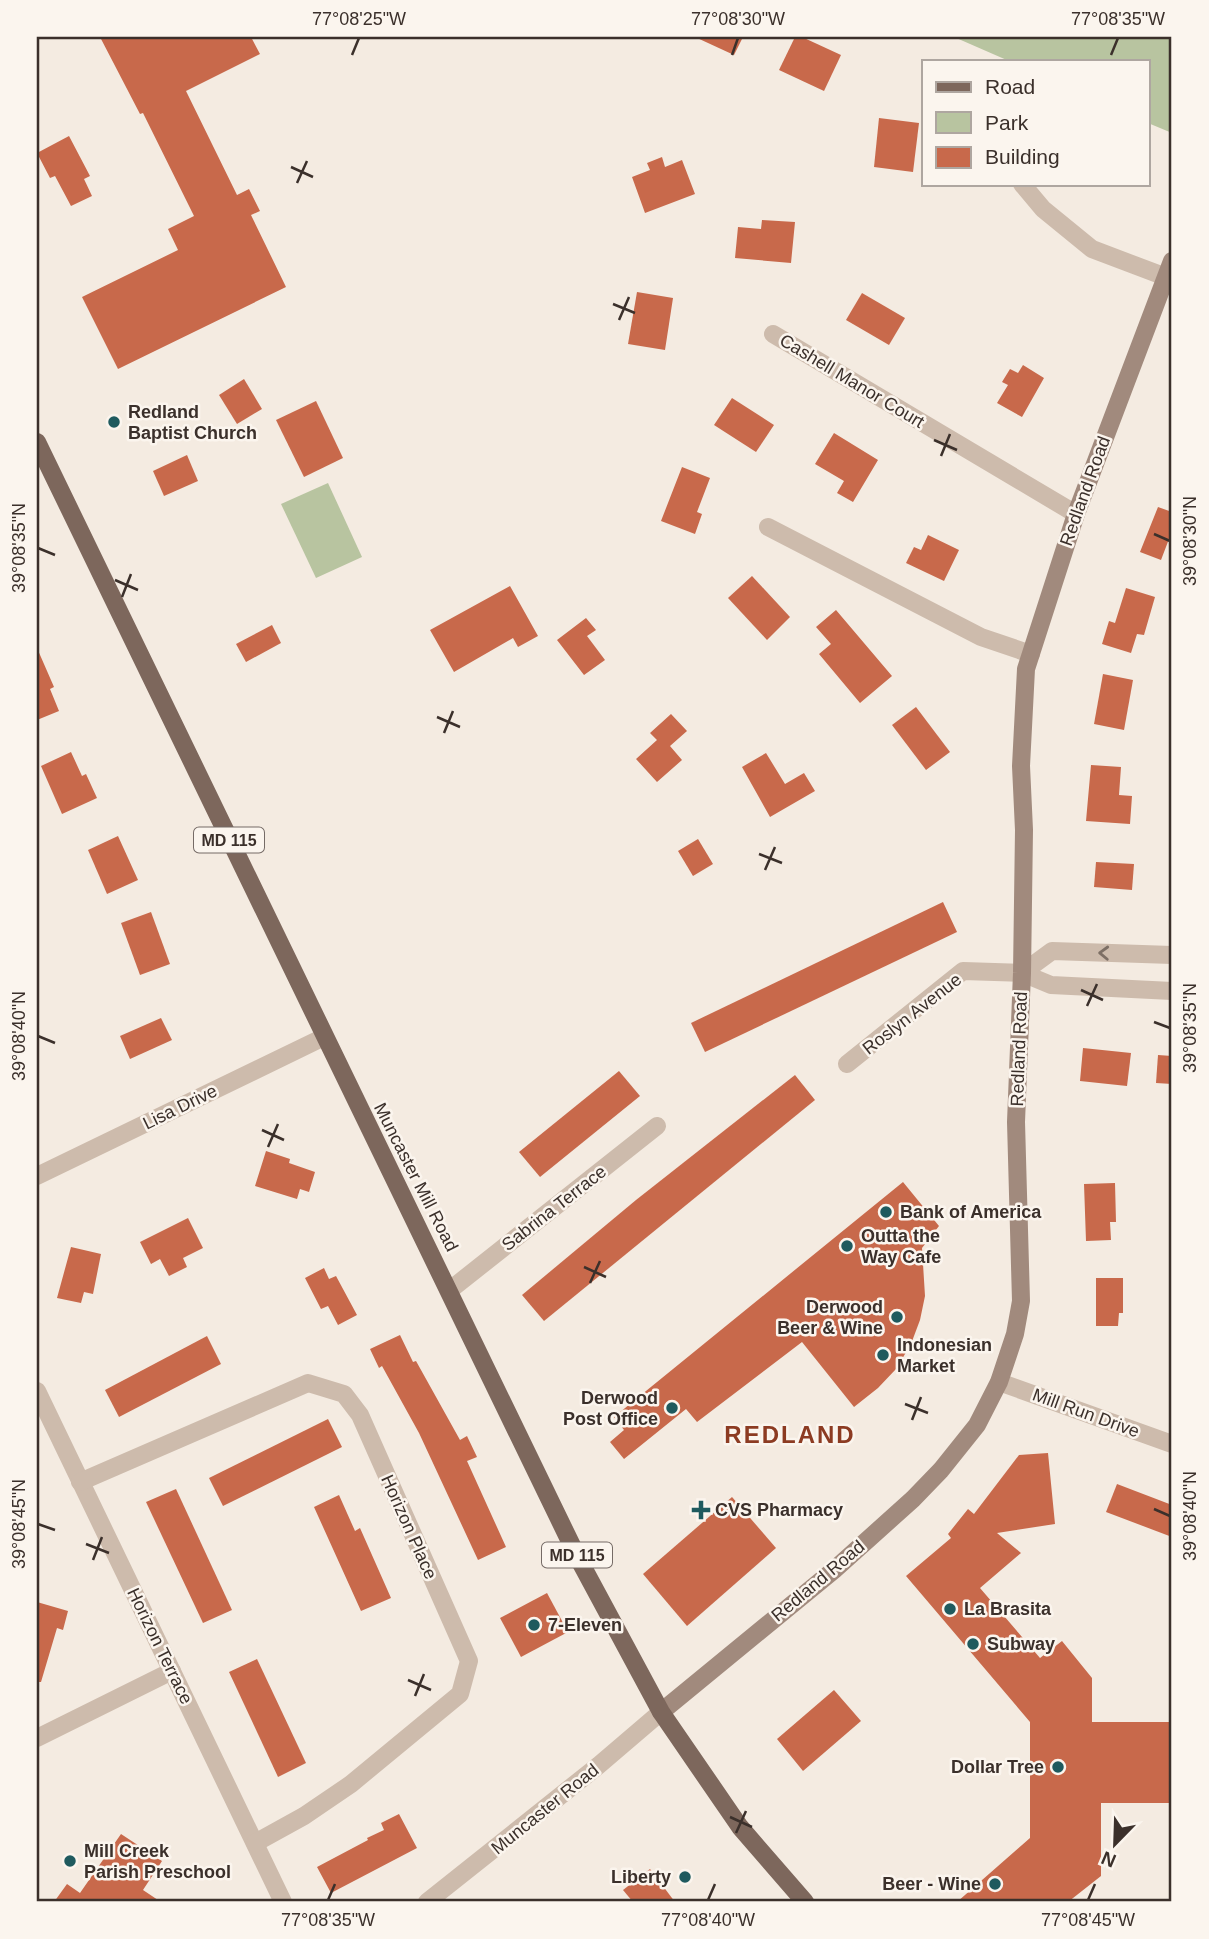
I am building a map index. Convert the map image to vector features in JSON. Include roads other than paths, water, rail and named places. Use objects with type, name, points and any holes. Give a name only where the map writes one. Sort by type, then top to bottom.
[{"type":"main road","name":"Redland Road","points":[[661,1712],[834,1570],[913,1499],[941,1470],[977,1425],[999,1382],[1015,1334],[1021,1301],[1016,1122],[1022,973],[1024,830],[1021,766],[1026,669],[1076,514],[1169,269]]},
{"type":"main road","name":"Muncaster Mill Road","points":[[37,442],[577,1556],[661,1712],[740,1827],[805,1902]]},
{"type":"street","points":[[1024,186],[1043,209],[1092,249],[1169,269]]},
{"type":"street","name":"Cashell Manor Court","points":[[773,334],[1076,514]]},
{"type":"street","points":[[768,527],[981,637],[1031,654]]},
{"type":"street","points":[[1022,973],[1052,951],[1172,956]]},
{"type":"street","name":"Roslyn Avenue","points":[[847,1064],[963,971],[1022,973],[1051,985],[1172,991]]},
{"type":"street","name":"Lisa Drive","points":[[37,1176],[324,1037]]},
{"type":"street","name":"Sabrina Terrace","points":[[450,1290],[657,1126]]},
{"type":"street","name":"Horizon Place","points":[[80,1482],[308,1382],[344,1394],[360,1415],[469,1661],[460,1694],[351,1784],[304,1816],[255,1843]]},
{"type":"street","name":"Mill Run Drive","points":[[999,1382],[1172,1444]]},
{"type":"street","name":"Horizon Terrace","points":[[37,1391],[283,1902]]},
{"type":"street","points":[[37,1738],[172,1671]]},
{"type":"street","name":"Muncaster Road","points":[[427,1902],[661,1712]]},
{"type":"place","name":"Redland Baptist Church","points":[[114,422]]},
{"type":"place","name":"Bank of America","points":[[886,1212]]},
{"type":"place","name":"Outta the Way Cafe","points":[[847,1246]]},
{"type":"place","name":"Derwood Beer & Wine","points":[[897,1317]]},
{"type":"place","name":"Indonesian Market","points":[[883,1355]]},
{"type":"place","name":"Derwood Post Office","points":[[672,1408]]},
{"type":"place","name":"CVS Pharmacy","points":[[701,1510]]},
{"type":"place","name":"La Brasita","points":[[950,1609]]},
{"type":"place","name":"7-Eleven","points":[[534,1625]]},
{"type":"place","name":"Subway","points":[[973,1644]]},
{"type":"place","name":"Dollar Tree","points":[[1058,1767]]},
{"type":"place","name":"Mill Creek Parish Preschool","points":[[70,1861]]},
{"type":"place","name":"Liberty","points":[[685,1877]]},
{"type":"place","name":"Beer - Wine","points":[[995,1884]]},
{"type":"district","name":"REDLAND","points":[[790,1435]]}]
